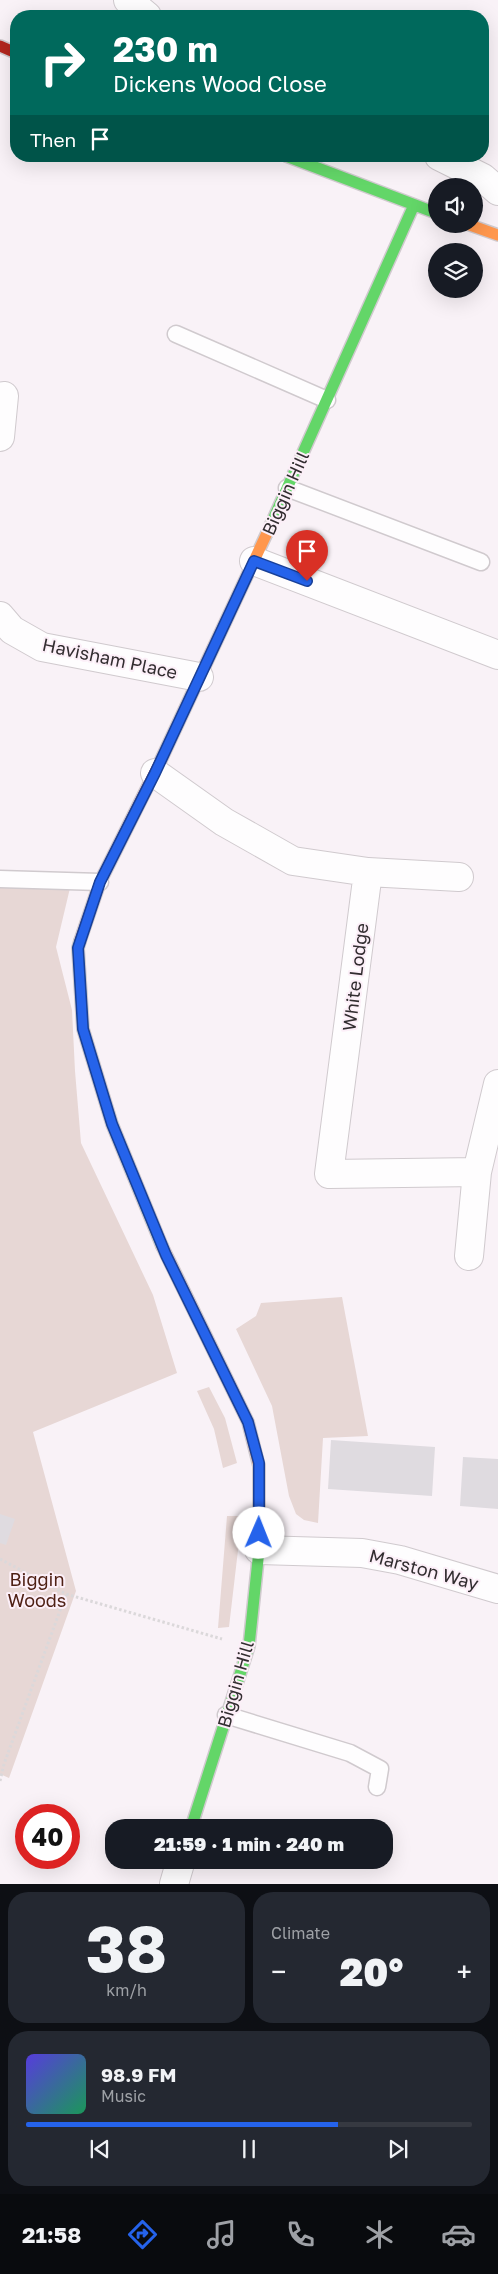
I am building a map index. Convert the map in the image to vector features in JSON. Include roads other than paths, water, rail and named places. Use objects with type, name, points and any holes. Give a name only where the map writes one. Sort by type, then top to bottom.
[{"type":"street","points":[[128,0],[140,10]]},
{"type":"street","points":[[302,162],[428,210]]},
{"type":"street","points":[[451,162],[483,178],[498,190]]},
{"type":"street","name":"Biggin Hill","points":[[194,1819],[248,1646],[259,1550],[259,1463],[248,1422],[166,1255],[112,1124],[83,1029],[78,948],[100,882],[155,773],[254,561],[414,205]]},
{"type":"street","points":[[483,230],[498,235]]},
{"type":"street","points":[[0,437],[4,396]]},
{"type":"street","points":[[254,561],[498,655]]},
{"type":"street","name":"Havisham Place","points":[[0,616],[12,630],[42,647],[199,677]]},
{"type":"street","points":[[155,773],[224,822],[293,861],[368,872],[459,877]]},
{"type":"street","name":"White Lodge","points":[[368,872],[329,1174],[478,1172]]},
{"type":"street","points":[[468,1256],[478,1172],[498,1084]]},
{"type":"street","name":"Marston Way","points":[[259,1550],[362,1553],[400,1560],[498,1589]]},
{"type":"street","points":[[174,1884],[178,1869]]},
{"type":"lane","points":[[176,334],[327,400]]},
{"type":"lane","points":[[287,488],[481,562]]},
{"type":"lane","points":[[0,879],[100,882]]},
{"type":"lane","points":[[226,1715],[350,1753],[380,1769],[377,1787]]},
{"type":"park label","name":"Biggin Woods","points":[[37,1589]]}]
